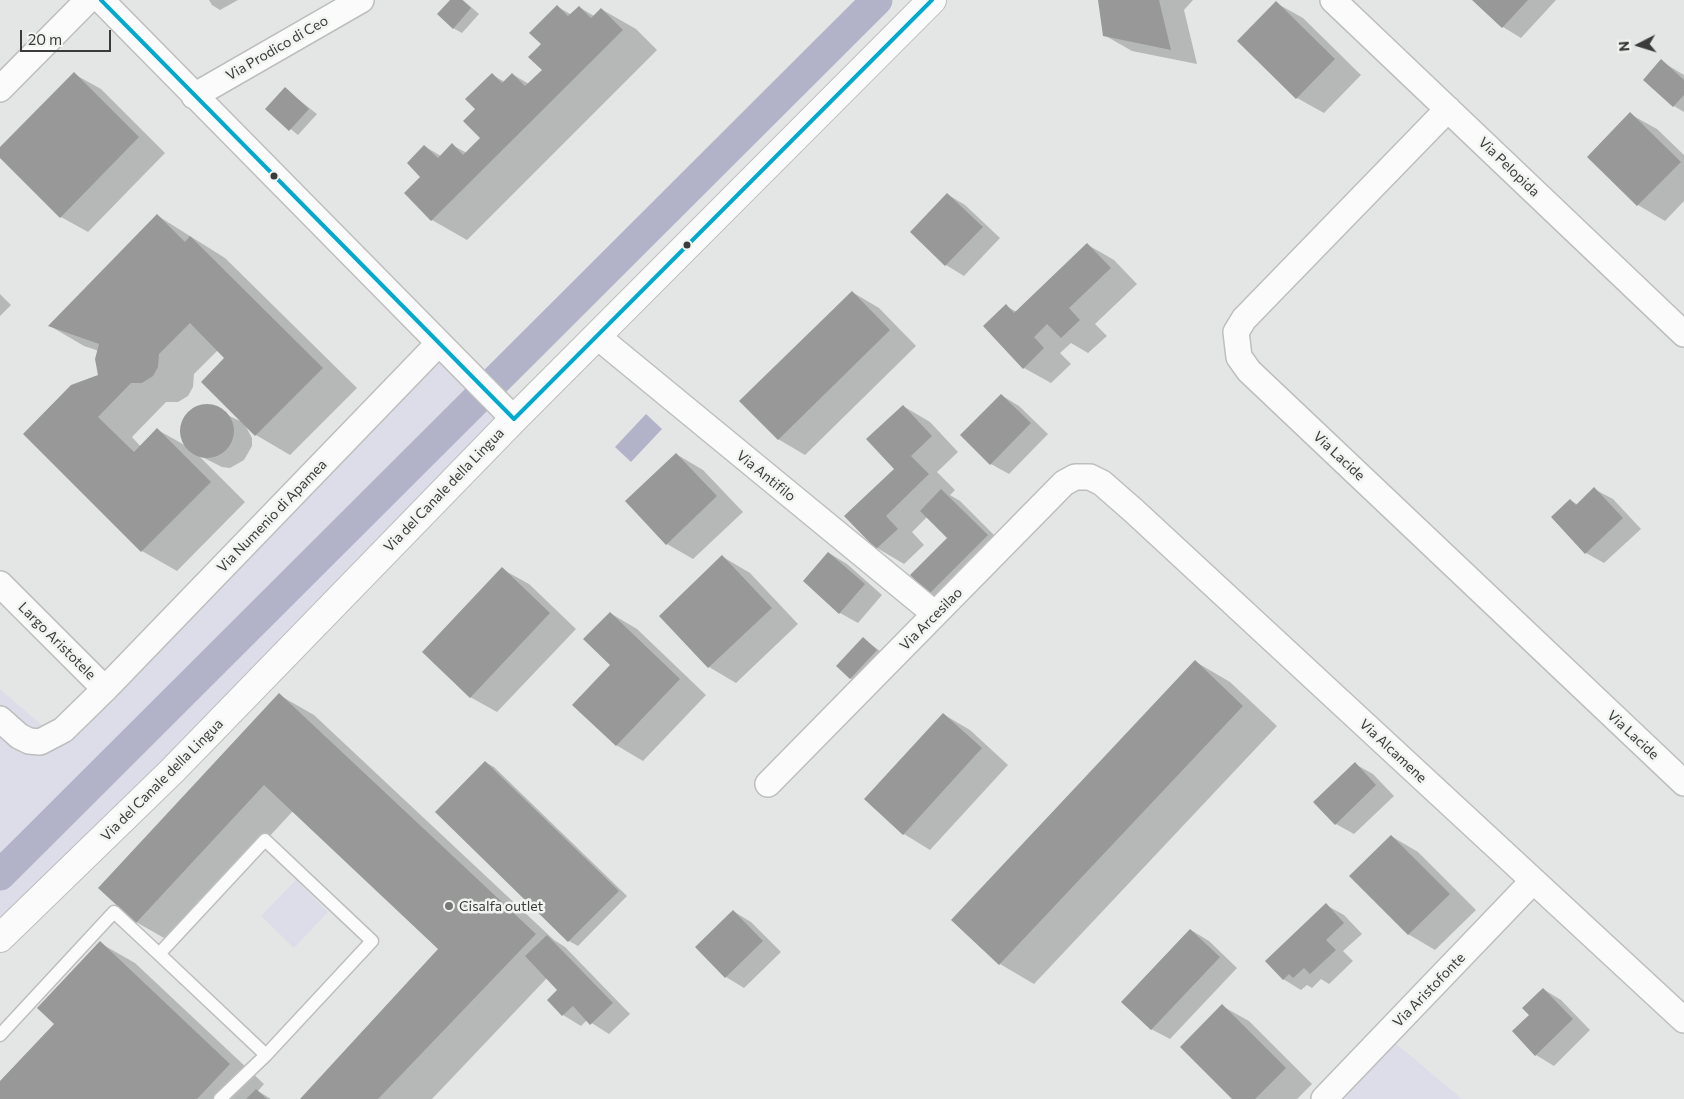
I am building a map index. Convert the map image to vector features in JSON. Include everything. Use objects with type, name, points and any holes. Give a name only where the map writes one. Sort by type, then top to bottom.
[{"type":"street","points":[[0,89],[88,0]]},
{"type":"street","points":[[102,0],[194,96],[508,413]]},
{"type":"street","name":"Via Prodico di Ceo","points":[[194,96],[360,0]]},
{"type":"street","name":"Via del Canale della Lingua","points":[[0,938],[172,771],[508,413],[598,337],[932,0]]},
{"type":"street","name":"Via Pelopida","points":[[1333,0],[1684,334]]},
{"type":"street","name":"Via Lacide","points":[[1448,109],[1244,319],[1236,332],[1239,358],[1249,371],[1684,783]]},
{"type":"street","name":"Via Antifilo","points":[[598,337],[935,614]]},
{"type":"street","name":"Via Numenio di Apamea","points":[[105,689],[439,343]]},
{"type":"street","name":"Via Arcesilao","points":[[768,784],[1064,483],[1082,476],[1102,483]]},
{"type":"street","name":"Via Alcamene","points":[[1102,483],[1684,1020]]},
{"type":"street","name":"Largo Aristotele","points":[[0,584],[105,689],[63,730],[40,742],[29,741],[19,736],[0,719]]},
{"type":"street","name":"Via Aristofonte","points":[[1324,1099],[1533,881]]},
{"type":"lane","points":[[159,954],[265,840],[372,941],[266,1055],[220,1099]]},
{"type":"lane","points":[[0,1035],[114,912],[266,1055]]},
{"type":"shaded area","points":[[439,343],[514,419],[0,934],[0,689],[54,736]]},
{"type":"shaded area","points":[[296,880],[328,912],[294,948],[261,916]]},
{"type":"shaded area","points":[[1386,1035],[1462,1099],[1324,1099]]},
{"type":"water","points":[[646,414],[662,429],[631,462],[615,447]]},
{"type":"building","points":[[450,0],[462,0],[471,8],[453,29],[437,14]]},
{"type":"building","points":[[1098,0],[1159,0],[1171,50],[1103,36]]},
{"type":"building","points":[[1472,0],[1528,0],[1502,28]]},
{"type":"building","points":[[1276,1],[1335,59],[1296,99],[1237,41]]},
{"type":"building","points":[[557,5],[568,16],[579,6],[591,18],[601,8],[623,30],[431,221],[404,193],[420,177],[407,163],[424,145],[438,158],[452,143],[463,155],[480,138],[463,121],[475,109],[465,99],[492,73],[502,83],[512,73],[525,86],[542,70],[528,57],[541,44],[529,33]]},
{"type":"building","points":[[1661,59],[1684,80],[1684,95],[1673,107],[1643,80]]},
{"type":"building","points":[[74,72],[139,137],[60,218],[0,158],[0,147]]},
{"type":"building","points":[[285,87],[309,109],[289,131],[265,109]]},
{"type":"building","points":[[1630,112],[1681,162],[1637,206],[1587,157]]},
{"type":"building","points":[[947,193],[983,227],[945,266],[910,232]]},
{"type":"building","points":[[157,214],[185,242],[190,236],[323,368],[255,436],[201,382],[224,358],[190,323],[159,354],[158,367],[153,376],[142,383],[131,383],[98,417],[134,452],[157,428],[211,482],[141,552],[23,434],[71,385],[98,375],[95,359],[99,344],[48,326]]},
{"type":"building","points":[[1087,243],[1111,268],[1069,308],[1080,320],[1061,338],[1047,324],[1034,337],[1044,348],[1023,369],[983,326],[1006,304],[1014,313]]},
{"type":"building","points":[[852,291],[890,330],[778,440],[739,401]]},
{"type":"building","points":[[1001,394],[1031,423],[990,465],[960,435]]},
{"type":"building","points":[[207,404],[217,406],[226,412],[232,421],[234,431],[232,441],[226,450],[217,456],[207,458],[197,456],[188,450],[182,441],[180,431],[182,421],[188,412],[197,406]]},
{"type":"building","points":[[903,405],[932,436],[911,456],[929,474],[886,516],[898,529],[876,549],[844,516],[894,469],[866,439]]},
{"type":"building","points":[[676,453],[717,496],[666,545],[625,501]]},
{"type":"building","points":[[1594,487],[1623,518],[1585,554],[1551,517],[1570,499],[1576,505]]},
{"type":"building","points":[[941,489],[988,535],[929,594],[910,575],[947,538],[920,511]]},
{"type":"building","points":[[828,552],[865,584],[839,614],[803,581]]},
{"type":"building","points":[[722,555],[772,608],[708,668],[659,616]]},
{"type":"building","points":[[502,567],[550,613],[470,698],[422,652]]},
{"type":"building","points":[[610,612],[680,679],[616,746],[572,705],[610,665],[583,639]]},
{"type":"building","points":[[863,637],[877,650],[850,679],[836,666]]},
{"type":"building","points":[[1195,660],[1243,706],[999,965],[951,920]]},
{"type":"building","name":"Cisalfa outlet","points":[[279,693],[536,934],[378,1099],[300,1099],[438,949],[264,785],[136,923],[98,888]]},
{"type":"building","points":[[943,713],[982,748],[903,835],[864,799]]},
{"type":"building","points":[[485,761],[619,891],[568,942],[435,812]]},
{"type":"building","points":[[1355,762],[1376,785],[1335,825],[1313,802]]},
{"type":"building","points":[[1391,835],[1450,894],[1408,935],[1349,876]]},
{"type":"building","points":[[1326,903],[1344,923],[1326,940],[1336,950],[1310,974],[1304,968],[1293,978],[1289,974],[1283,980],[1265,961]]},
{"type":"building","points":[[733,910],[763,941],[725,978],[695,947]]},
{"type":"building","points":[[1190,929],[1220,957],[1151,1030],[1121,1002]]},
{"type":"building","points":[[547,935],[613,1003],[590,1025],[573,1006],[562,1016],[547,1000],[557,990],[525,956]]},
{"type":"building","points":[[100,941],[230,1064],[197,1099],[0,1099],[0,1081],[54,1024],[37,1008]]},
{"type":"building","points":[[1543,988],[1573,1019],[1535,1056],[1512,1031],[1529,1015],[1522,1008]]},
{"type":"building","points":[[1222,1004],[1286,1068],[1255,1099],[1232,1099],[1180,1047]]},
{"type":"building","points":[[256,1089],[267,1099],[246,1099]]},
{"type":"waterway","points":[[0,875],[877,0]]},
{"type":"transit line","points":[[101,0],[514,419]]},
{"type":"transit line","points":[[514,419],[932,0]]},
{"type":"place","name":"Cisalfa outlet","points":[[449,906]]}]
